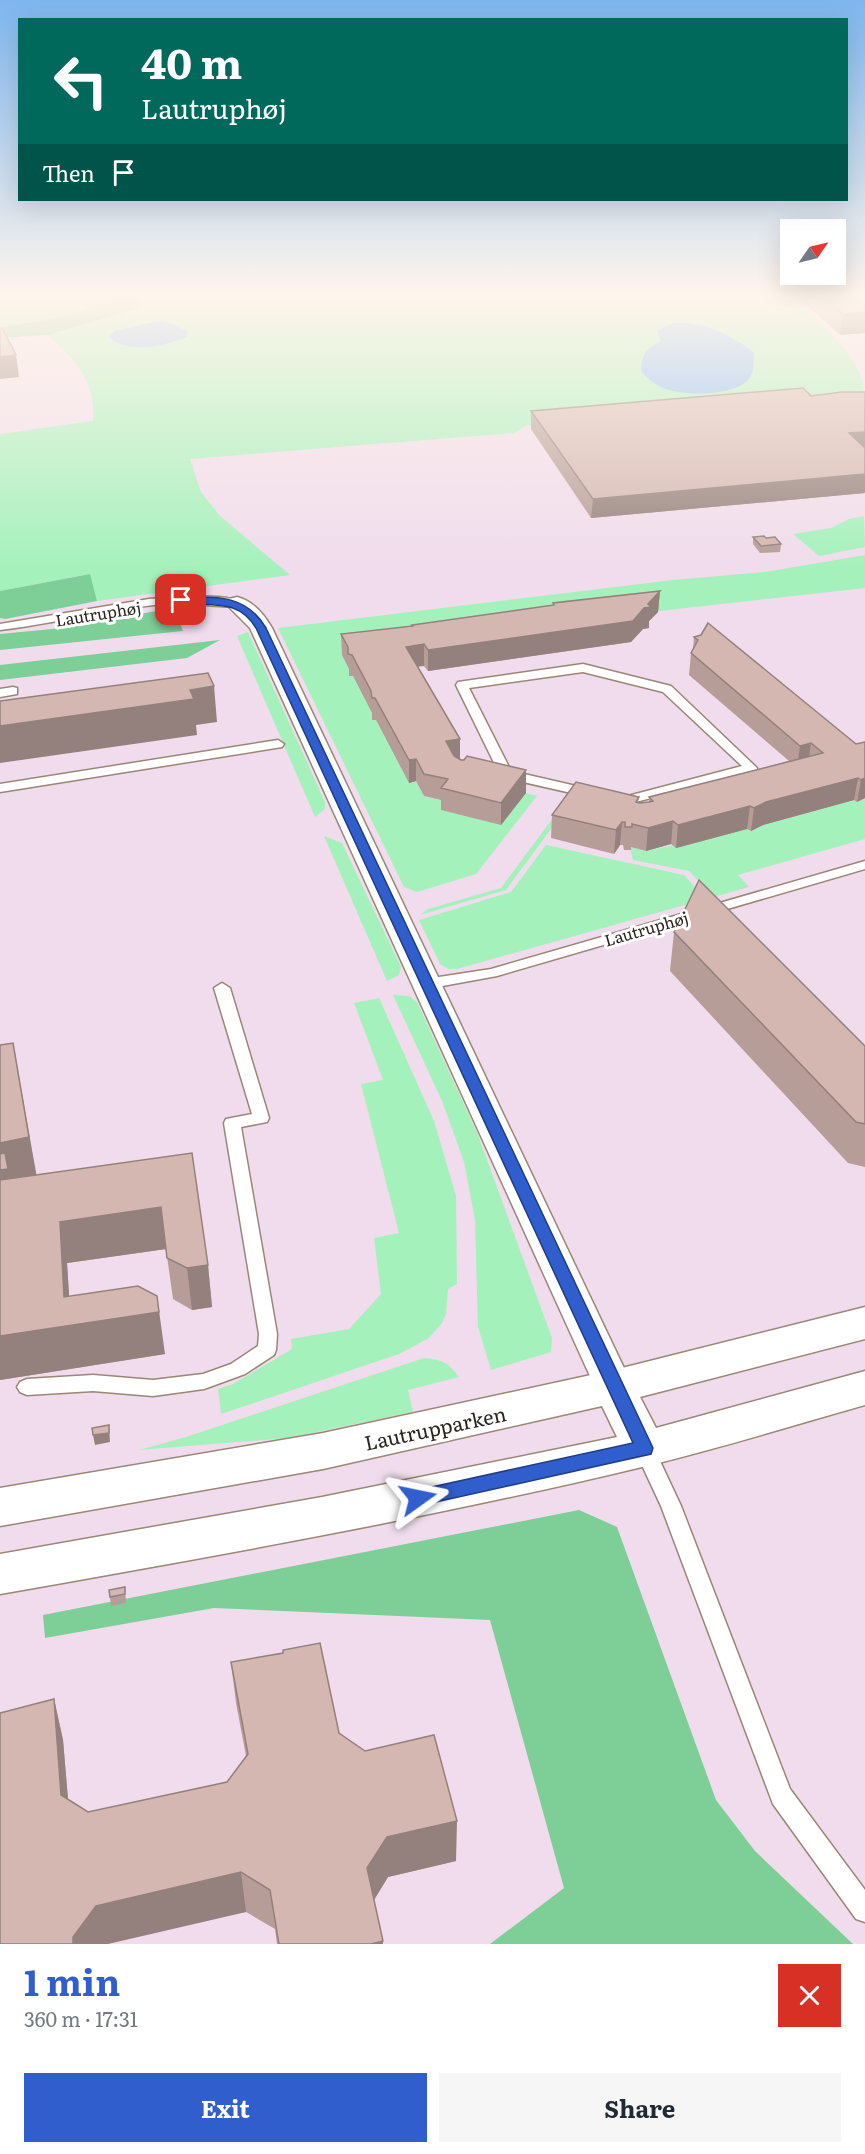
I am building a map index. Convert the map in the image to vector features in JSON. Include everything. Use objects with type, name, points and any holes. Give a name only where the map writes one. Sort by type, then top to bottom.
[{"type":"street","name":"Lautruphøj","points":[[237,604],[255,618],[261,628],[644,1448]]},
{"type":"street","name":"Lautrupparken","points":[[0,1507],[323,1451],[614,1387],[865,1323]]},
{"type":"street","points":[[0,1574],[181,1544],[418,1498],[644,1448],[865,1388]]},
{"type":"lane","name":"Lautruphøj","points":[[0,627],[181,600],[218,600],[237,604]]},
{"type":"lane","points":[[583,668],[634,680],[667,689],[751,768],[624,801],[506,774],[462,685],[583,668]]},
{"type":"lane","points":[[0,788],[278,744]]},
{"type":"lane","name":"Lautruphøj","points":[[426,984],[492,973],[865,865]]},
{"type":"lane","points":[[27,1387],[93,1383],[153,1388],[204,1381],[238,1369],[267,1350],[268,1334],[232,1123],[261,1118],[222,988]]},
{"type":"lane","points":[[644,1448],[671,1506],[781,1796],[865,1911]]},
{"type":"shaded area","points":[[0,386],[865,386],[865,1944],[853,1944],[755,1851],[716,1800],[564,1888],[490,1944],[0,1944]]},
{"type":"green space","points":[[88,386],[863,386],[865,399],[527,425],[514,433],[190,459],[201,492],[220,516],[290,575],[97,601],[89,574],[0,591],[0,434],[93,421],[91,394]]},
{"type":"green space","points":[[864,516],[865,547],[819,556],[793,534],[831,528],[849,519]]},
{"type":"green space","points":[[865,555],[865,588],[668,610],[343,655],[349,669],[349,676],[353,676],[372,713],[372,719],[376,720],[409,782],[416,781],[424,796],[447,802],[501,825],[526,793],[537,796],[476,874],[417,892],[404,887],[278,628],[673,580],[765,572]]},
{"type":"green space","points":[[90,574],[97,601],[5,619],[0,618],[0,591]]},
{"type":"green space","points":[[174,608],[183,631],[0,650],[0,634],[52,629]]},
{"type":"green space","points":[[248,632],[325,802],[325,809],[315,817],[237,636]]},
{"type":"green space","points":[[220,640],[187,658],[0,680],[0,665]]},
{"type":"green space","points":[[865,798],[865,839],[738,875],[749,887],[714,897],[689,871],[633,860],[630,847],[646,851],[747,829],[751,831],[763,825],[854,800],[858,802]]},
{"type":"green space","points":[[567,799],[571,802],[506,890],[420,915],[428,909],[501,888]]},
{"type":"green space","points":[[324,836],[342,843],[401,967],[399,975],[387,981]]},
{"type":"green space","points":[[546,845],[684,875],[706,899],[457,969],[448,969],[440,964],[419,920],[511,892]]},
{"type":"green space","points":[[393,995],[409,996],[417,1002],[478,1135],[552,1338],[551,1352],[491,1370],[478,1327],[475,1220],[464,1162],[442,1101]]},
{"type":"green space","points":[[379,998],[434,1121],[456,1196],[457,1284],[448,1289],[446,1314],[442,1323],[429,1338],[399,1354],[221,1414],[218,1389],[233,1384],[292,1349],[291,1339],[349,1329],[381,1294],[374,1238],[399,1233],[361,1084],[383,1080],[354,1003]]},
{"type":"green space","points":[[424,1358],[444,1363],[452,1368],[459,1377],[408,1390],[413,1412],[288,1438],[139,1450],[186,1437]]},
{"type":"green space","points":[[579,1510],[617,1527],[716,1800],[755,1851],[853,1944],[490,1944],[564,1888],[490,1620],[214,1608],[45,1638],[43,1615]]},
{"type":"water","points":[[659,386],[740,386],[724,391],[698,394]]},
{"type":"building","points":[[803,388],[811,396],[865,392],[865,432],[849,433],[865,448],[865,474],[593,499],[531,411]]},
{"type":"building","points":[[764,536],[766,538],[775,537],[781,544],[761,546],[753,537]]},
{"type":"building","points":[[660,591],[648,604],[651,607],[644,608],[633,621],[428,650],[424,644],[406,647],[460,739],[446,741],[454,756],[461,760],[467,756],[526,770],[501,803],[441,788],[448,779],[424,774],[416,759],[409,760],[375,698],[372,698],[371,691],[352,655],[348,654],[348,647],[341,634],[413,626],[554,605],[553,603]]},
{"type":"building","points":[[708,623],[856,744],[865,742],[865,778],[766,802],[754,808],[750,806],[678,825],[673,821],[648,828],[632,824],[632,827],[625,827],[625,822],[622,822],[616,830],[552,815],[576,782],[639,797],[636,802],[649,802],[653,801],[649,797],[823,753],[811,743],[800,746],[691,653],[698,640],[694,637],[701,635]]},
{"type":"building","points":[[208,673],[214,686],[190,690],[194,699],[0,726],[0,701]]},
{"type":"building","points":[[699,880],[865,1046],[865,1124],[856,1122],[674,932]]},
{"type":"building","points":[[13,1043],[29,1137],[0,1143],[0,1045]]},
{"type":"building","points":[[5,1153],[8,1169],[0,1170],[0,1154]]},
{"type":"building","points":[[192,1153],[208,1265],[187,1268],[167,1258],[161,1207],[60,1222],[64,1297],[138,1286],[157,1296],[159,1312],[0,1336],[0,1180]]},
{"type":"building","points":[[109,1425],[109,1433],[93,1435],[92,1428]]},
{"type":"building","points":[[125,1587],[125,1594],[110,1597],[109,1590]]},
{"type":"building","points":[[320,1643],[339,1733],[365,1751],[434,1735],[457,1821],[387,1837],[367,1868],[383,1941],[371,1944],[279,1944],[270,1890],[241,1872],[96,1906],[73,1937],[73,1944],[0,1944],[0,1713],[54,1699],[61,1795],[88,1812],[227,1782],[248,1754],[231,1662],[283,1653],[283,1650]]},
{"type":"route","points":[[181,600],[218,600],[237,604],[255,618],[261,628],[644,1448],[418,1498]]}]
